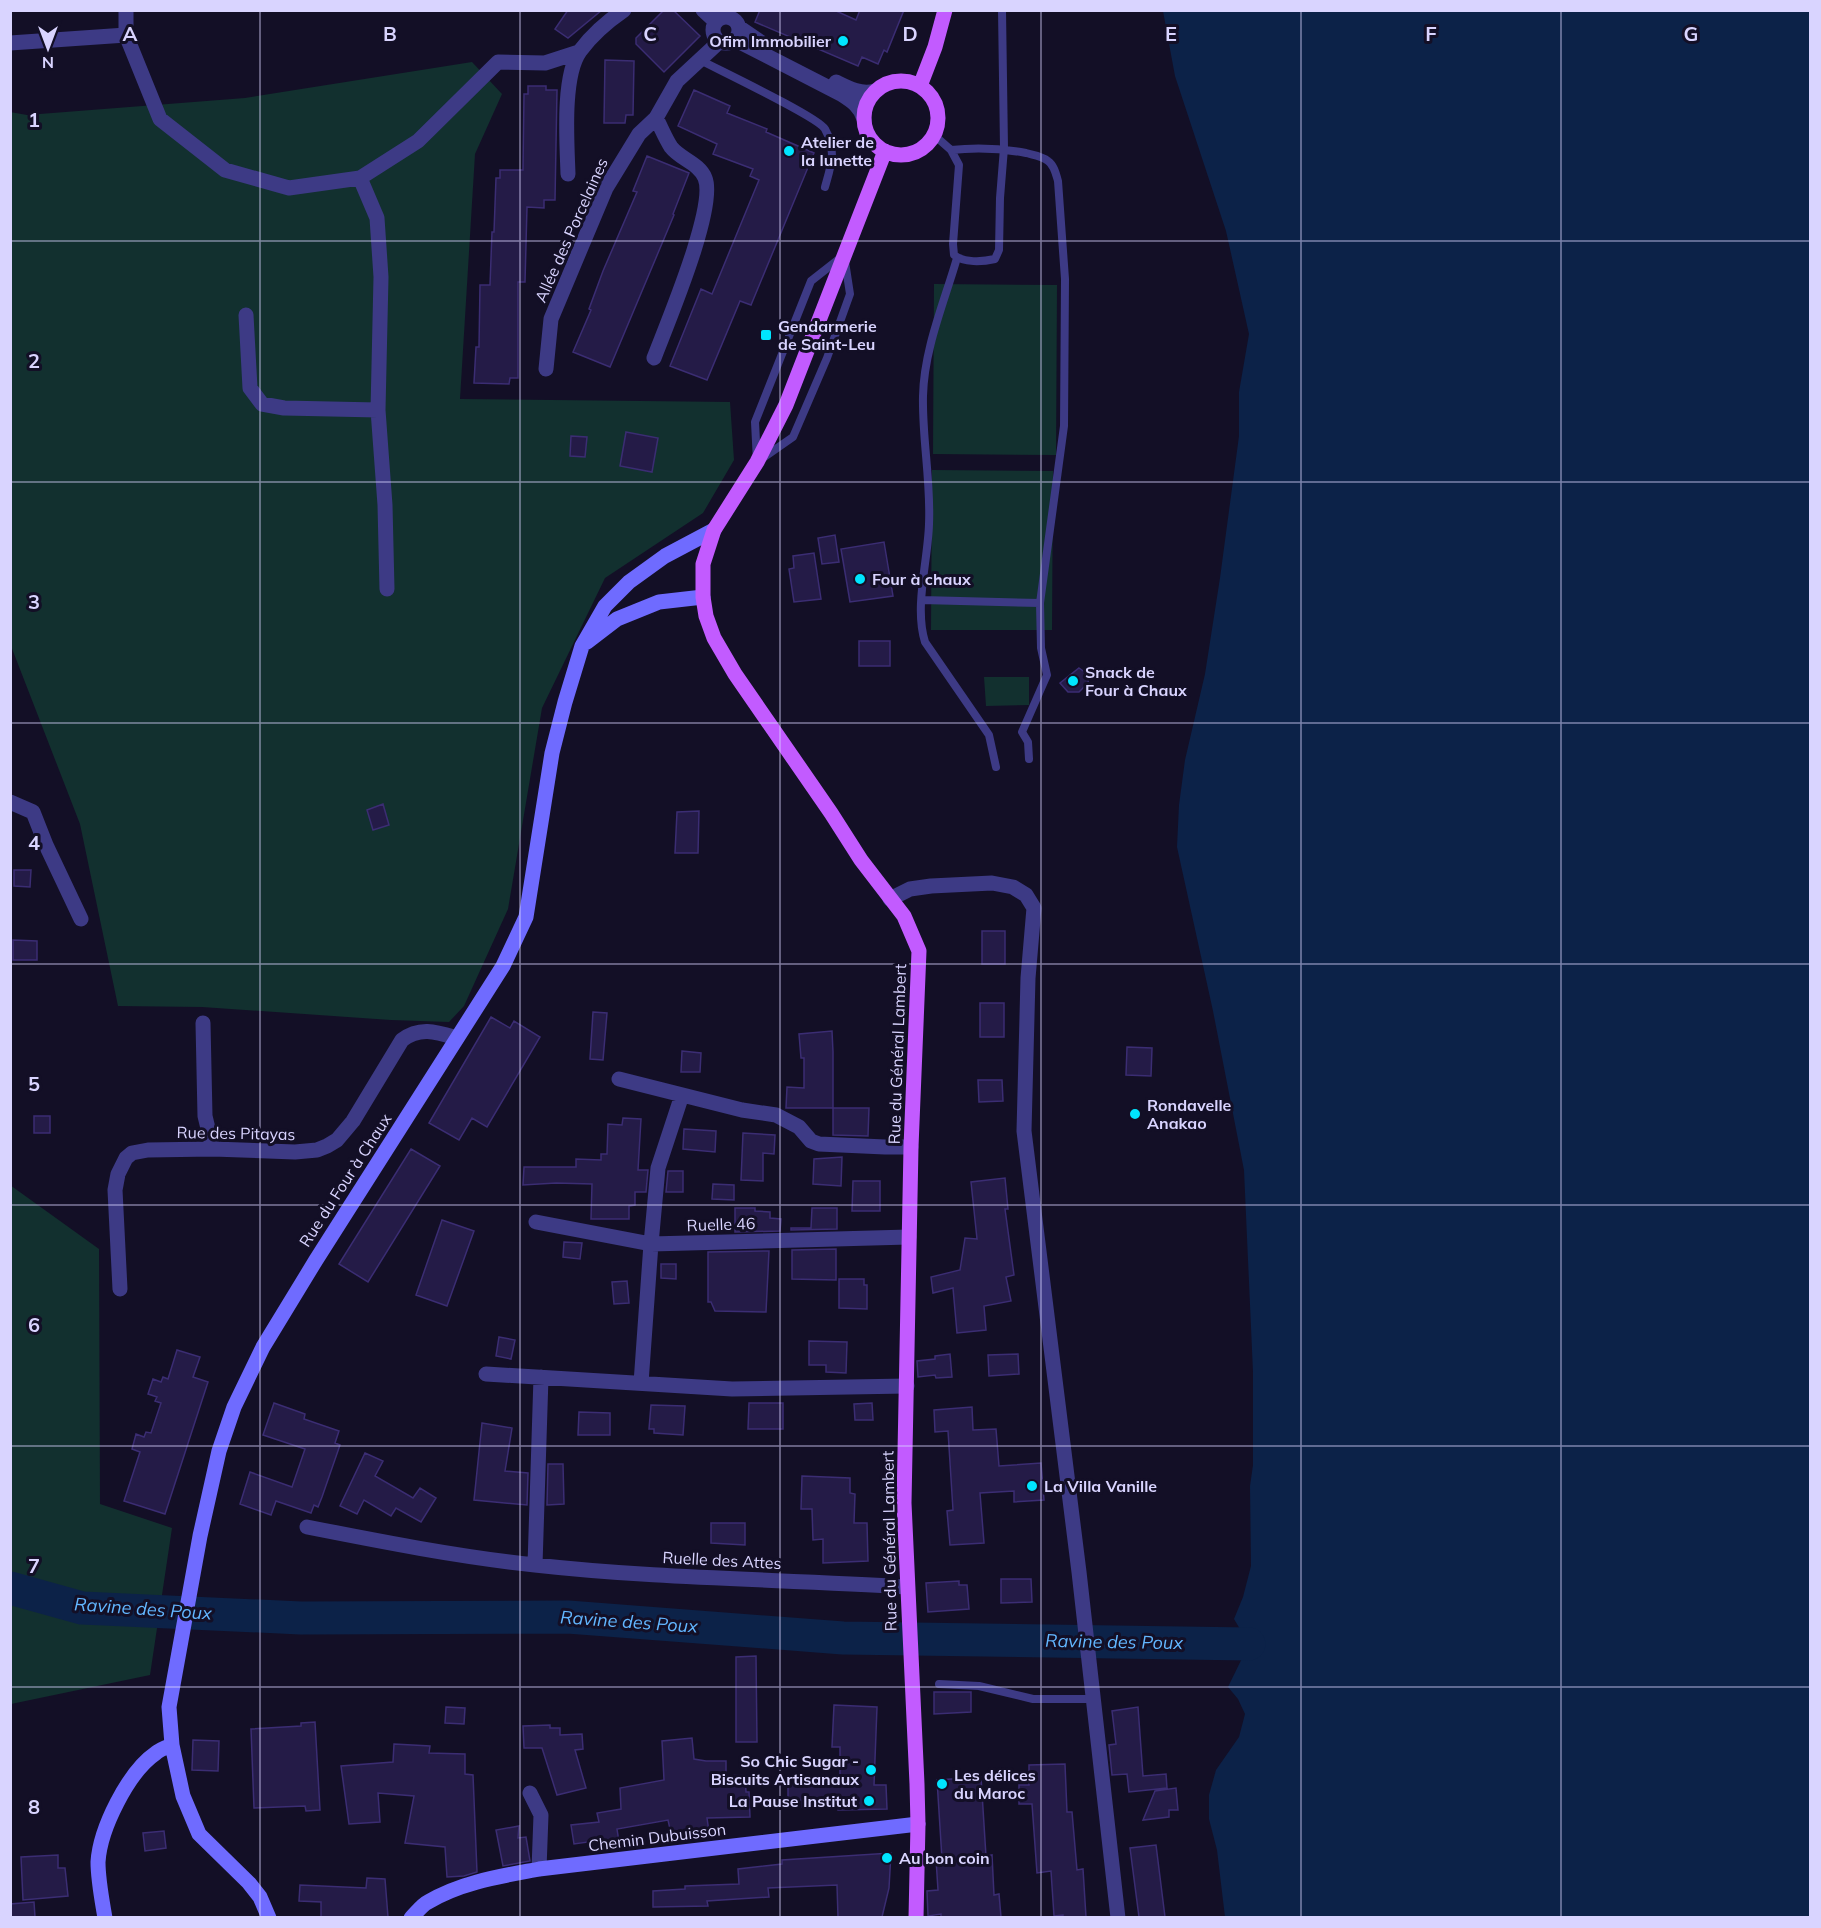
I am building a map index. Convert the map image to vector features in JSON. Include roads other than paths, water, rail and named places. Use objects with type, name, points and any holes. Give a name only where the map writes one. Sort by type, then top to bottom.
[{"type":"main road","points":[[920,86],[935,47],[945,10]]},
{"type":"main road","points":[[896,81],[908,81],[920,86],[935,102],[938,124],[934,135],[927,144],[908,154],[885,151],[870,138],[864,118],[868,99],[884,84],[896,81]]},
{"type":"main road","name":"Rue du Général Lambert","points":[[885,151],[786,405],[757,462],[714,530],[703,564],[703,597],[706,616],[714,638],[735,674],[861,860],[904,915],[919,951],[911,1147],[904,1503],[918,1824],[916,1917]]},
{"type":"main road","name":"Rue du Four à Chaux","points":[[172,1745],[170,1707],[200,1536],[219,1451],[234,1407],[252,1369],[316,1260],[503,966],[526,917],[552,753],[582,646],[604,606],[629,582],[665,556],[714,530]]},
{"type":"main road","points":[[582,646],[617,619],[638,610],[659,602],[703,597]]},
{"type":"main road","points":[[105,1917],[98,1864],[104,1832],[124,1791],[142,1764],[156,1752],[172,1745],[183,1796],[199,1834],[261,1897],[270,1917]]},
{"type":"main road","name":"Chemin Dubuisson","points":[[411,1917],[427,1902],[454,1890],[486,1879],[539,1869],[918,1824]]},
{"type":"street","points":[[126,10],[126,35],[160,119],[225,170],[289,188],[360,178],[418,141],[498,62],[545,63],[579,52]]},
{"type":"street","points":[[568,174],[567,125],[570,76],[579,52],[611,19],[624,10]]},
{"type":"street","points":[[703,10],[716,22]]},
{"type":"street","points":[[736,24],[728,44],[716,39],[713,30],[716,22],[723,17],[736,24],[854,102],[864,118]]},
{"type":"street","points":[[736,24],[768,46],[846,87],[860,92],[875,92]]},
{"type":"street","points":[[10,43],[126,35]]},
{"type":"street","name":"Allée des Porcelaines","points":[[546,369],[551,319],[606,188],[639,134],[657,118],[677,81],[719,42]]},
{"type":"street","points":[[654,358],[686,277],[702,223],[706,194],[705,178],[694,165],[672,148],[657,118]]},
{"type":"street","points":[[360,178],[377,218],[381,277],[378,410],[385,505],[387,588]]},
{"type":"street","points":[[246,315],[250,388],[262,405],[284,408],[378,410]]},
{"type":"street","points":[[10,802],[33,812],[81,919]]},
{"type":"street","points":[[890,899],[910,889],[992,883],[1012,887],[1026,895],[1034,908],[1028,978],[1024,1131],[1079,1572],[1118,1917]]},
{"type":"street","points":[[203,1023],[205,1116],[213,1149]]},
{"type":"street","name":"Rue des Pitayas","points":[[120,1289],[115,1190],[118,1174],[126,1158],[132,1153],[213,1149],[295,1152],[317,1150],[341,1136],[353,1121],[402,1040],[411,1033],[422,1031],[457,1038]]},
{"type":"street","points":[[619,1078],[741,1110],[776,1115],[799,1127],[811,1141],[819,1144],[911,1147]]},
{"type":"street","points":[[641,1383],[658,1168],[682,1095]]},
{"type":"street","name":"Ruelle 46","points":[[536,1222],[651,1244],[909,1237]]},
{"type":"street","points":[[486,1374],[732,1389],[907,1386]]},
{"type":"street","points":[[535,1565],[541,1377]]},
{"type":"street","name":"Ruelle des Attes","points":[[307,1527],[420,1549],[535,1565],[680,1576],[907,1587]]},
{"type":"street","points":[[530,1793],[541,1815],[539,1869]]},
{"type":"lane","points":[[934,135],[951,150],[959,167],[954,255],[965,260],[995,259],[999,250],[1004,148],[1002,10]]},
{"type":"lane","points":[[700,60],[806,115],[824,127],[833,154],[825,187]]},
{"type":"lane","points":[[951,150],[973,147],[1004,148],[1038,156],[1048,161],[1054,168],[1059,181],[1065,279],[1064,426],[1040,603],[1041,648],[1047,675],[1022,732],[1028,742],[1029,759]]},
{"type":"lane","points":[[757,462],[755,422],[811,281],[844,255]]},
{"type":"lane","points":[[957,258],[928,353],[924,383],[930,521],[921,630],[925,642],[989,735],[996,767]]},
{"type":"lane","points":[[922,600],[1040,603]]},
{"type":"lane","points":[[939,1684],[979,1686],[1033,1698],[1092,1692]]},
{"type":"water","points":[[1163,11],[1810,11],[1810,1917],[1225,1917],[1217,1850],[1209,1819],[1209,1795],[1216,1770],[1239,1737],[1245,1714],[1238,1699],[1228,1687],[1249,1644],[1234,1619],[1243,1597],[1251,1566],[1250,1486],[1253,1465],[1253,1372],[1244,1170],[1213,1011],[1177,847],[1179,805],[1185,760],[1205,674],[1220,578],[1239,436],[1239,392],[1249,334],[1226,231],[1175,76]]},
{"type":"waterway","name":"Ravine des Poux","points":[[10,1588],[82,1608],[301,1618],[568,1617],[843,1638],[1249,1644]]},
{"type":"place","name":"Ofim Immobilier","points":[[843,41]]},
{"type":"place","name":"Atelier de la lunette","points":[[789,151]]},
{"type":"place","name":"Gendarmerie de Saint-Leu","points":[[766,335]]},
{"type":"place","name":"Four à chaux","points":[[860,579]]},
{"type":"place","name":"Snack de Four à Chaux","points":[[1073,681]]},
{"type":"place","name":"Rondavelle Anakao","points":[[1135,1114]]},
{"type":"place","name":"La Villa Vanille","points":[[1032,1486]]},
{"type":"place","name":"So Chic Sugar - Biscuits Artisanaux","points":[[871,1770]]},
{"type":"place","name":"Les délices du Maroc","points":[[942,1784]]},
{"type":"place","name":"La Pause Institut","points":[[869,1801]]},
{"type":"place","name":"Au bon coin","points":[[887,1858]]}]
